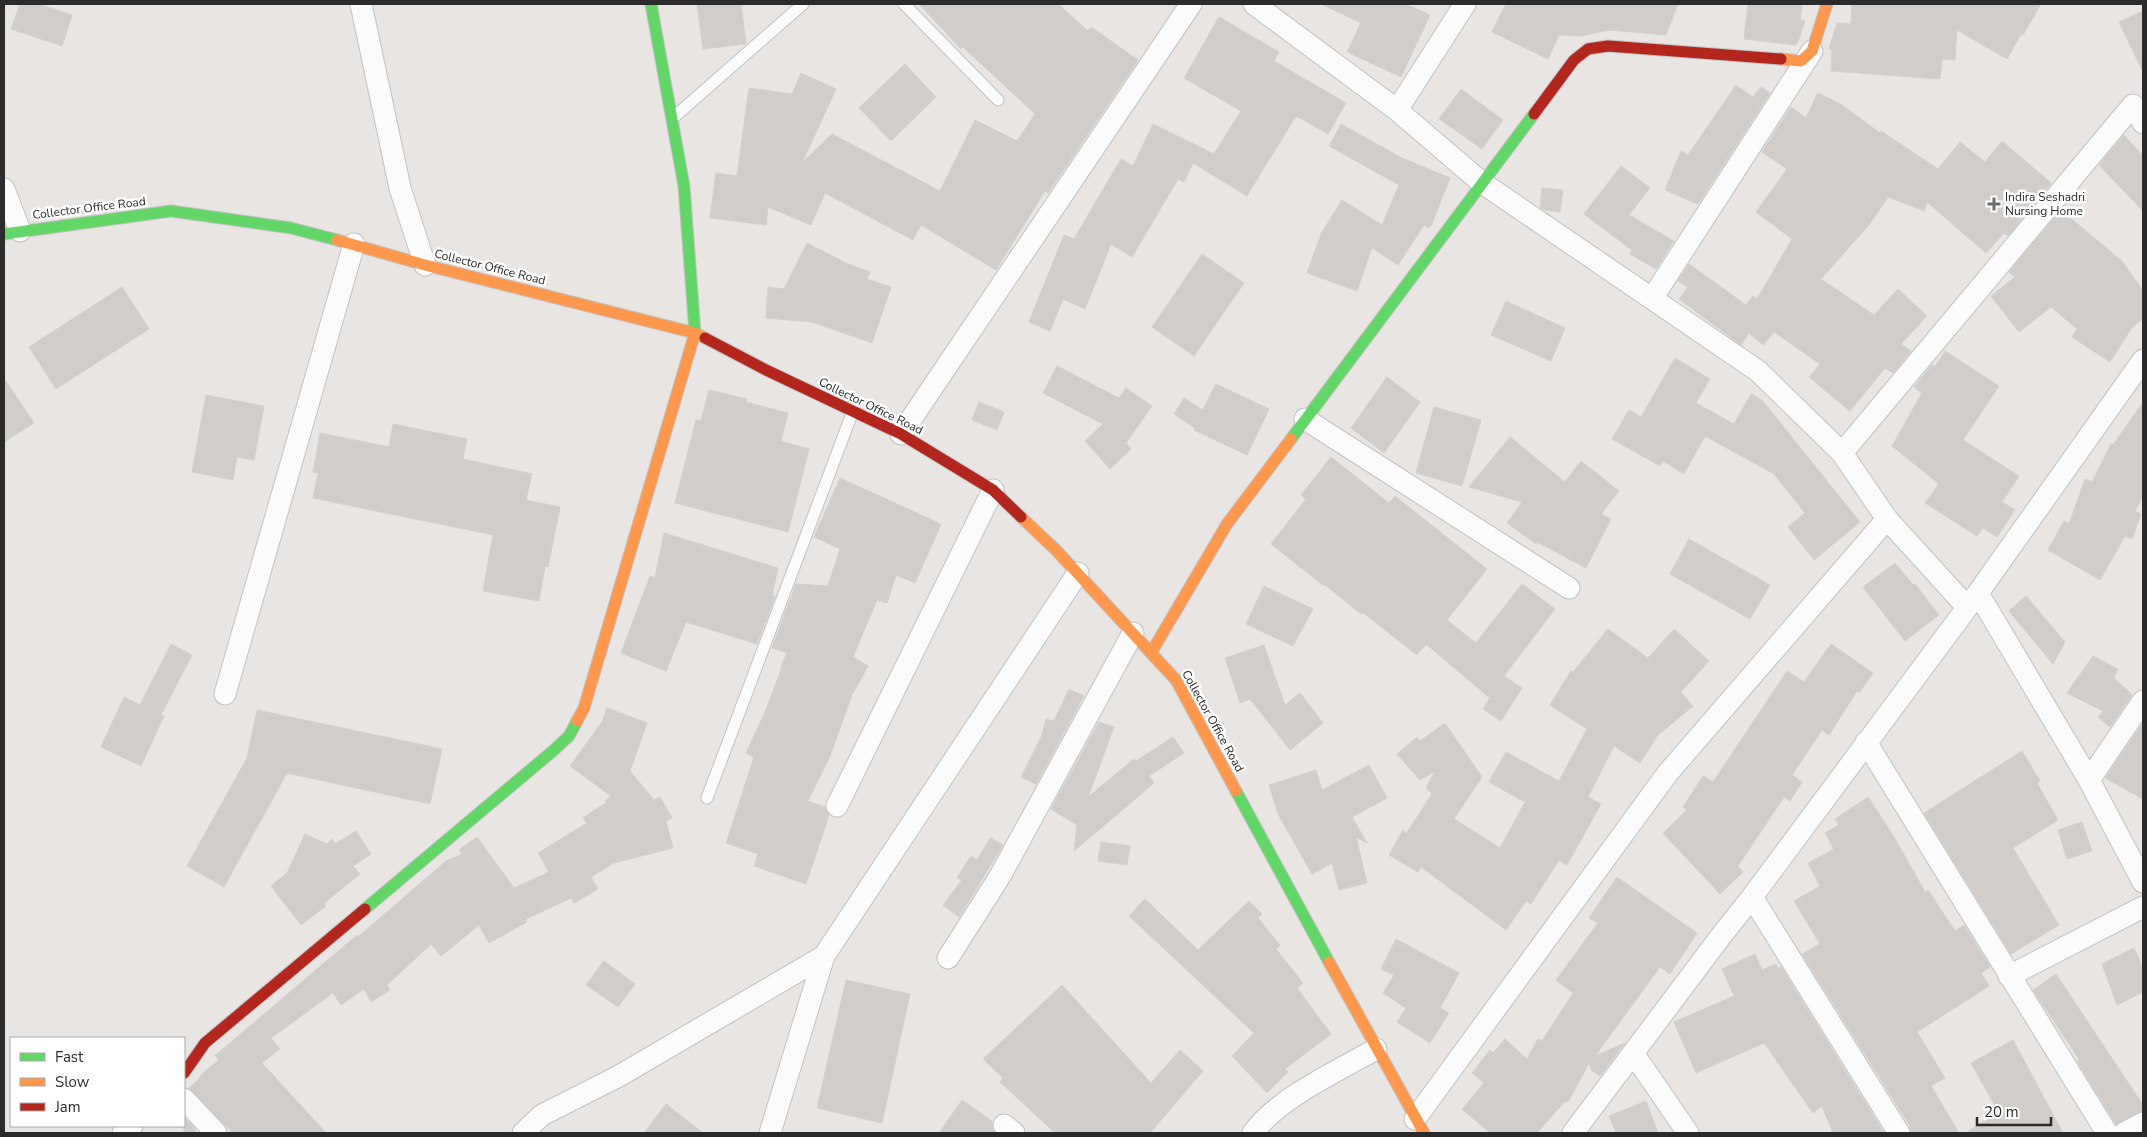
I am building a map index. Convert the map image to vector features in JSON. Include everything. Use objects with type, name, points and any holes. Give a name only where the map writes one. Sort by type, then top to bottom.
[{"type":"street","points":[[361,4],[400,188],[425,265]]},
{"type":"street","points":[[185,1071],[205,1043],[546,757],[569,736],[584,708],[695,333],[684,186],[651,4]]},
{"type":"street","points":[[901,434],[1191,4]]},
{"type":"street","points":[[1254,4],[1398,110],[1481,182],[1653,297],[1758,371],[1842,452],[1887,519],[1972,600],[2089,780],[2143,882]]},
{"type":"street","points":[[1398,110],[1465,4]]},
{"type":"street","points":[[1653,297],[1812,51],[1827,4]]},
{"type":"street","points":[[1151,653],[1227,524],[1574,60],[1588,49],[1608,46],[1801,61],[1812,51]]},
{"type":"street","points":[[1842,452],[2140,109]]},
{"type":"street","points":[[4,189],[12,233]]},
{"type":"street","name":"Collector Office Road","points":[[12,233],[171,211],[291,228],[425,265],[695,333],[901,434],[993,490],[1078,573],[1176,680],[1376,1049],[1420,1126]]},
{"type":"street","points":[[225,694],[354,244]]},
{"type":"street","points":[[1572,1133],[1720,936],[1752,897],[1972,600],[2143,360]]},
{"type":"street","points":[[1305,419],[1569,588]]},
{"type":"street","points":[[837,806],[993,490]]},
{"type":"street","points":[[1420,1126],[1667,774],[1887,519]]},
{"type":"street","points":[[770,1133],[824,956],[1078,573]]},
{"type":"street","points":[[948,958],[1000,876],[1133,633]]},
{"type":"street","points":[[2089,780],[2143,701]]},
{"type":"street","points":[[1866,742],[2106,1133]]},
{"type":"street","points":[[1752,897],[1899,1133]]},
{"type":"street","points":[[2009,976],[2143,907]]},
{"type":"street","points":[[523,1133],[542,1115],[619,1076],[824,956]]},
{"type":"street","points":[[1253,1133],[1272,1112],[1291,1098],[1376,1049]]},
{"type":"street","points":[[1633,1053],[1688,1133]]},
{"type":"street","points":[[185,1100],[216,1133]]},
{"type":"street","points":[[2124,1133],[2143,1123]]},
{"type":"lane","points":[[672,118],[803,4]]},
{"type":"lane","points":[[904,4],[998,100]]},
{"type":"lane","points":[[707,798],[853,411]]},
{"type":"building","points":[[20,4],[38,4],[72,15],[62,46],[11,29]]},
{"type":"building","points":[[697,4],[741,4],[746,44],[703,49]]},
{"type":"building","points":[[919,4],[1058,4],[1088,31],[1091,27],[1138,60],[1048,193],[1045,191],[996,270],[921,225],[913,240],[825,193],[811,225],[768,207],[766,225],[710,218],[716,173],[737,176],[749,88],[792,94],[801,73],[836,89],[802,163],[832,134],[940,191],[975,120],[1017,141],[1035,114],[963,47],[961,49]]},
{"type":"building","points":[[1321,4],[1406,4],[1430,15],[1401,77],[1347,52],[1361,23]]},
{"type":"building","points":[[1506,4],[1678,4],[1666,35],[1609,30],[1581,36],[1559,35],[1548,59],[1492,32]]},
{"type":"building","points":[[1748,4],[1802,4],[1800,20],[1805,21],[1798,42],[1795,45],[1744,39]]},
{"type":"building","points":[[1852,4],[2041,4],[2007,59],[1957,30],[1955,60],[1942,59],[1940,79],[1831,71],[1832,50],[1829,49],[1837,23],[1851,24]]},
{"type":"building","points":[[2143,11],[2143,72],[2119,22]]},
{"type":"building","points":[[1219,17],[1279,52],[1274,61],[1346,103],[1328,134],[1296,116],[1247,196],[1193,163],[1184,182],[1178,179],[1132,257],[1111,244],[1085,309],[1063,299],[1050,331],[1029,322],[1064,235],[1074,239],[1121,159],[1133,166],[1153,124],[1214,154],[1241,111],[1184,78]]},
{"type":"building","points":[[905,64],[936,97],[891,141],[859,108]]},
{"type":"building","points":[[1736,85],[1753,97],[1761,87],[1770,93],[1698,204],[1665,190],[1681,151],[1688,155]]},
{"type":"building","points":[[1461,89],[1503,120],[1482,149],[1439,119]]},
{"type":"building","points":[[1818,93],[1842,105],[1880,133],[1881,131],[1938,169],[1960,142],[1985,162],[2002,141],[2051,183],[2008,236],[2004,233],[1986,253],[1927,202],[1924,211],[1888,197],[1869,225],[1821,279],[1874,315],[1898,289],[1927,316],[1901,344],[1911,351],[1893,373],[1885,368],[1850,411],[1809,377],[1820,364],[1774,332],[1763,345],[1749,333],[1741,345],[1679,299],[1688,287],[1678,281],[1689,264],[1746,305],[1753,296],[1757,299],[1792,239],[1756,212],[1787,169],[1762,152],[1791,107],[1806,118]]},
{"type":"building","points":[[1341,124],[1402,158],[1450,178],[1431,226],[1429,228],[1424,225],[1398,265],[1372,248],[1357,291],[1307,273],[1321,234],[1342,200],[1382,225],[1399,185],[1329,146]]},
{"type":"building","points":[[2124,135],[2143,156],[2143,211],[2099,165]]},
{"type":"building","points":[[1621,166],[1650,188],[1629,215],[1674,241],[1656,269],[1630,254],[1632,250],[1584,214]]},
{"type":"building","points":[[1542,188],[1563,190],[1560,212],[1544,210],[1540,207]]},
{"type":"building","points":[[2061,210],[2122,261],[2143,291],[2143,319],[2133,326],[2110,362],[2072,337],[2077,329],[2051,307],[2019,332],[1991,296],[2015,277],[2009,272]]},
{"type":"building","points":[[807,243],[846,263],[870,272],[867,279],[891,287],[872,343],[812,322],[766,318],[768,287],[784,289]]},
{"type":"building","points":[[1202,254],[1244,283],[1194,356],[1152,327]]},
{"type":"building","points":[[122,287],[149,329],[56,389],[29,347]]},
{"type":"building","points":[[1506,301],[1565,328],[1551,361],[1491,335]]},
{"type":"building","points":[[1945,351],[1999,386],[1963,440],[2019,476],[2002,502],[2015,510],[1997,537],[1983,528],[1977,536],[1925,503],[1939,484],[1892,446],[1922,393],[1914,387],[1932,365],[1935,367]]},
{"type":"building","points":[[1675,358],[1710,379],[1696,403],[1734,424],[1751,394],[1762,400],[1860,522],[1814,560],[1788,527],[1805,513],[1774,474],[1705,436],[1684,474],[1663,461],[1660,466],[1612,439],[1629,410],[1641,417]]},
{"type":"building","points":[[1057,366],[1119,398],[1126,388],[1152,406],[1126,443],[1131,449],[1110,469],[1085,441],[1103,424],[1043,393]]},
{"type":"building","points":[[1387,377],[1420,402],[1384,453],[1351,428]]},
{"type":"building","points":[[4,378],[34,423],[4,442]]},
{"type":"building","points":[[1216,384],[1269,409],[1247,455],[1194,430],[1195,428],[1174,414],[1184,398],[1203,410]]},
{"type":"building","points":[[709,390],[747,399],[746,402],[788,413],[781,441],[809,449],[788,532],[675,503],[696,420],[701,421]]},
{"type":"building","points":[[206,395],[264,406],[254,460],[237,457],[233,480],[192,472]]},
{"type":"building","points":[[979,402],[1004,412],[997,430],[972,420]]},
{"type":"building","points":[[2143,402],[2143,496],[2135,511],[2141,514],[2132,539],[2125,536],[2100,580],[2048,550],[2064,521],[2069,524],[2085,479],[2092,482],[2111,444],[2113,445]]},
{"type":"building","points":[[1434,407],[1481,420],[1462,486],[1416,473]]},
{"type":"building","points":[[393,424],[467,439],[463,459],[532,474],[526,500],[560,507],[548,567],[545,566],[539,601],[483,591],[493,535],[313,498],[318,473],[313,472],[320,433],[389,447]]},
{"type":"building","points":[[1510,437],[1565,482],[1581,461],[1619,491],[1601,514],[1611,519],[1586,568],[1537,542],[1536,544],[1507,523],[1522,502],[1469,487]]},
{"type":"building","points":[[1331,457],[1389,503],[1395,496],[1487,569],[1447,620],[1476,643],[1522,584],[1555,609],[1504,676],[1522,688],[1501,721],[1483,709],[1490,698],[1426,644],[1417,655],[1271,544],[1306,499],[1301,495]]},
{"type":"building","points":[[840,478],[941,524],[915,583],[896,575],[887,603],[877,600],[853,657],[868,666],[852,695],[830,756],[808,801],[825,807],[829,815],[806,884],[754,866],[758,854],[726,843],[754,757],[746,753],[766,710],[787,653],[772,648],[796,584],[828,586],[840,549],[814,537]]},
{"type":"building","points":[[664,533],[778,568],[772,595],[775,596],[757,644],[686,622],[666,671],[621,653],[650,576],[655,578]]},
{"type":"building","points":[[1689,539],[1770,585],[1750,619],[1670,574]]},
{"type":"building","points":[[1895,563],[1913,585],[1915,584],[1939,615],[1905,641],[1863,587]]},
{"type":"building","points":[[1264,586],[1313,609],[1293,646],[1246,624]]},
{"type":"building","points":[[2026,596],[2065,642],[2053,664],[2009,611]]},
{"type":"building","points":[[1608,629],[1648,658],[1674,629],[1709,661],[1681,692],[1693,706],[1657,736],[1640,763],[1614,746],[1588,797],[1601,804],[1567,865],[1559,860],[1531,904],[1526,901],[1506,930],[1421,867],[1418,872],[1389,855],[1403,830],[1406,834],[1432,794],[1426,788],[1435,771],[1420,780],[1397,754],[1417,737],[1420,741],[1445,723],[1482,777],[1454,819],[1500,848],[1525,802],[1489,782],[1506,752],[1559,781],[1587,729],[1550,705],[1571,671],[1573,672]]},
{"type":"building","points":[[171,644],[192,655],[161,715],[164,716],[141,766],[101,747],[124,697],[140,705]]},
{"type":"building","points":[[1831,644],[1873,673],[1859,693],[1857,691],[1829,735],[1822,730],[1792,775],[1802,782],[1790,801],[1784,797],[1738,866],[1743,872],[1720,894],[1663,833],[1687,810],[1683,807],[1703,776],[1713,782],[1787,671],[1804,682]]},
{"type":"building","points":[[1264,645],[1285,705],[1300,693],[1323,723],[1290,750],[1250,699],[1240,703],[1225,658]]},
{"type":"building","points":[[2093,656],[2118,669],[2114,678],[2132,695],[2110,727],[2098,717],[2103,711],[2067,693]]},
{"type":"building","points":[[1069,689],[1084,696],[1036,784],[1021,777],[1042,735],[1046,719],[1054,721]]},
{"type":"building","points":[[607,708],[647,723],[630,771],[654,800],[660,797],[672,818],[666,821],[673,848],[614,863],[591,877],[598,889],[574,903],[571,898],[526,919],[527,922],[489,943],[479,925],[441,956],[431,944],[387,985],[390,990],[371,1002],[364,989],[341,1005],[333,993],[271,1038],[280,1049],[262,1063],[326,1133],[233,1133],[189,1088],[205,1071],[219,1060],[215,1055],[357,935],[358,937],[446,861],[462,854],[459,850],[477,837],[514,888],[549,872],[538,853],[587,823],[583,818],[607,802],[605,801],[611,796],[570,766],[602,722]]},
{"type":"building","points":[[257,710],[442,749],[430,804],[287,773],[224,887],[187,866],[247,758]]},
{"type":"building","points":[[1099,722],[1114,727],[1088,797],[1134,759],[1136,761],[1173,737],[1184,753],[1149,776],[1154,783],[1074,851],[1077,825],[1051,809]]},
{"type":"building","points":[[2143,723],[2143,799],[2105,778]]},
{"type":"building","points":[[2022,751],[2040,781],[2037,783],[2058,820],[2013,848],[2059,925],[2011,954],[1924,813]]},
{"type":"building","points":[[1369,765],[1387,798],[1352,817],[1367,843],[1356,837],[1367,883],[1339,890],[1332,863],[1312,874],[1278,814],[1269,785],[1316,770],[1322,790]]},
{"type":"building","points":[[1868,797],[1894,837],[1925,892],[1928,890],[1955,931],[1964,925],[1990,967],[1981,973],[1989,986],[1917,1032],[1945,1078],[1931,1086],[1959,1133],[1911,1133],[1910,1126],[1802,954],[1820,944],[1794,901],[1820,886],[1808,863],[1834,849],[1825,833],[1839,825],[1835,819]]},
{"type":"building","points":[[2082,822],[2092,851],[2067,859],[2058,830]]},
{"type":"building","points":[[356,831],[371,854],[353,866],[360,874],[324,903],[326,906],[301,925],[271,886],[287,873],[305,834],[327,844],[332,839],[335,844]]},
{"type":"building","points":[[990,838],[1003,845],[959,917],[943,905],[962,880],[957,878],[971,856],[977,860]]},
{"type":"building","points":[[1101,842],[1130,846],[1127,865],[1098,861]]},
{"type":"building","points":[[1617,877],[1697,933],[1670,974],[1660,967],[1595,1056],[1625,1043],[1600,1076],[1592,1071],[1589,1063],[1568,1102],[1565,1101],[1537,1133],[1490,1133],[1462,1109],[1484,1083],[1472,1073],[1490,1050],[1493,1053],[1505,1039],[1527,1059],[1538,1039],[1542,1041],[1573,993],[1556,980],[1598,923],[1589,918]]},
{"type":"building","points":[[1145,899],[1198,950],[1249,901],[1262,914],[1258,918],[1280,945],[1276,949],[1303,983],[1297,988],[1331,1034],[1285,1069],[1288,1072],[1267,1093],[1232,1056],[1254,1033],[1129,916]]},
{"type":"building","points":[[1396,939],[1459,973],[1440,1008],[1449,1013],[1430,1043],[1397,1022],[1406,1008],[1383,993],[1394,975],[1381,969]]},
{"type":"building","points":[[2134,948],[2143,968],[2143,992],[2117,1005],[2102,964]]},
{"type":"building","points":[[1755,954],[1762,970],[1776,964],[1778,969],[1781,967],[1884,1133],[1833,1133],[1822,1106],[1813,1113],[1764,1043],[1696,1073],[1674,1022],[1734,996],[1722,969]]},
{"type":"building","points":[[604,961],[635,984],[618,1007],[586,985]]},
{"type":"building","points":[[2056,974],[2143,1105],[2143,1110],[2116,1124],[2077,1061],[2079,1059],[2033,990]]},
{"type":"building","points":[[846,980],[910,994],[882,1123],[817,1108]]},
{"type":"building","points":[[1062,985],[1151,1083],[1180,1050],[1203,1071],[1150,1133],[1055,1133],[1000,1082],[1003,1078],[983,1059]]},
{"type":"building","points":[[2013,1040],[2063,1133],[1965,1133],[1999,1113],[1971,1063]]},
{"type":"building","points":[[962,1100],[992,1121],[992,1129],[995,1133],[939,1133]]},
{"type":"building","points":[[1646,1101],[1658,1133],[1616,1133],[1609,1116]]},
{"type":"building","points":[[666,1104],[703,1133],[644,1133]]},
{"type":"building","points":[[185,1118],[196,1130],[194,1133],[184,1133]]},
{"type":"traffic: fast","points":[[651,4],[684,186],[695,333]]},
{"type":"traffic: fast","points":[[1291,439],[1534,114]]},
{"type":"traffic: fast","points":[[4,234],[171,211],[291,228],[337,240]]},
{"type":"traffic: fast","points":[[365,909],[554,750],[569,736],[577,721]]},
{"type":"traffic: fast","points":[[1236,791],[1329,962]]},
{"type":"traffic: slow","points":[[1781,59],[1801,61],[1812,51],[1827,4]]},
{"type":"traffic: slow","points":[[337,240],[425,265],[695,333],[705,338]]},
{"type":"traffic: slow","points":[[577,721],[584,708],[695,333]]},
{"type":"traffic: slow","points":[[1151,653],[1227,524],[1291,439]]},
{"type":"traffic: slow","points":[[1021,517],[1056,550],[1176,680],[1236,791]]},
{"type":"traffic: slow","points":[[1329,962],[1424,1133]]},
{"type":"traffic: jam","points":[[1534,114],[1574,60],[1588,49],[1608,46],[1781,59]]},
{"type":"traffic: jam","points":[[705,338],[766,370],[901,434],[993,490],[1021,517]]},
{"type":"traffic: jam","points":[[185,1072],[205,1043],[365,909]]},
{"type":"place","name":"Indira Seshadri Nursing Home","points":[[1994,204]]}]
